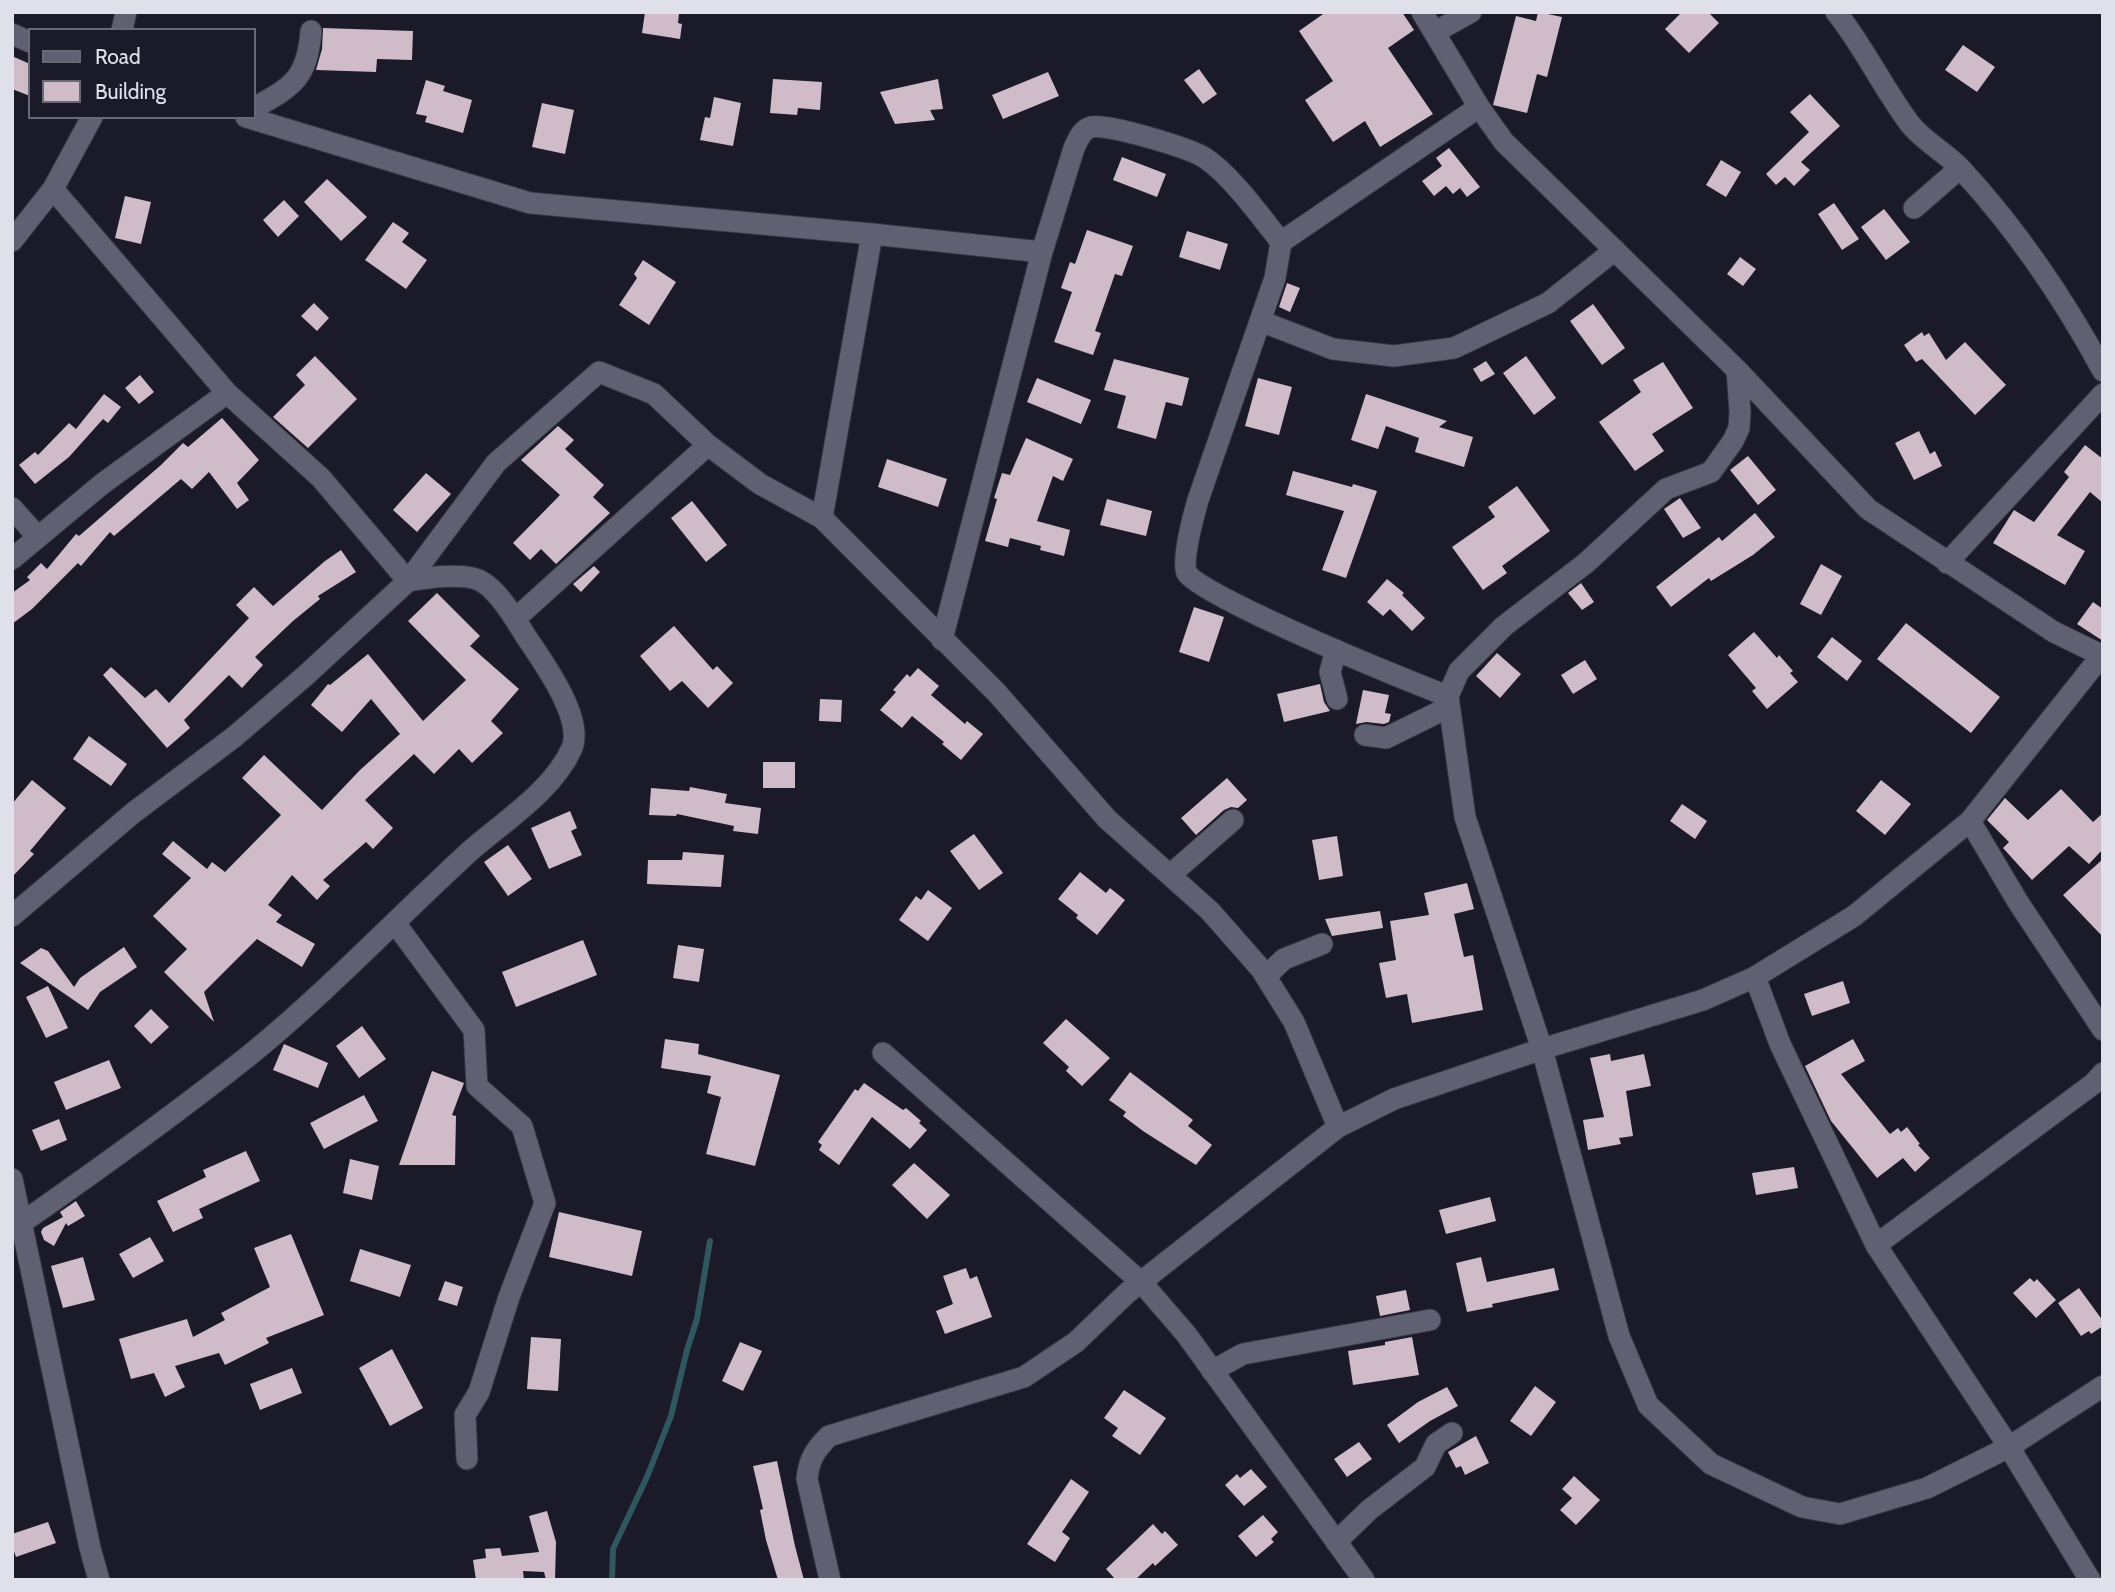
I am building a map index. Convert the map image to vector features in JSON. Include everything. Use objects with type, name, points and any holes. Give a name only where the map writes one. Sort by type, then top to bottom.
[{"type":"street","points":[[830,1580],[807,1479],[808,1464],[815,1450],[829,1436],[1024,1377],[1076,1342],[1127,1293],[1338,1128],[1394,1099],[1542,1049],[1703,1000],[1755,977],[1854,916],[1970,821],[2103,655],[2054,632],[1868,509],[1737,370],[1504,142],[1479,107],[1422,12]]},
{"type":"street","points":[[1435,32],[1471,12]]},
{"type":"street","points":[[1836,12],[1853,33],[1911,126],[1961,168],[2011,229],[2073,316],[2103,371]]},
{"type":"street","points":[[256,107],[288,88],[302,72],[310,46],[311,31]]},
{"type":"street","points":[[12,34],[28,41]]},
{"type":"street","points":[[1448,702],[1206,587],[1195,581],[1186,569],[1190,529],[1198,500],[1275,278],[1281,242],[1479,107]]},
{"type":"street","points":[[12,242],[53,189],[91,119]]},
{"type":"street","points":[[253,119],[530,203],[872,234],[1042,253]]},
{"type":"street","points":[[942,640],[1042,253],[1074,148],[1082,133],[1091,127],[1116,130],[1189,150],[1206,159],[1226,178],[1281,242]]},
{"type":"street","points":[[1914,208],[1961,168]]},
{"type":"street","points":[[53,189],[227,393],[321,478],[408,581]]},
{"type":"street","points":[[822,518],[872,234]]},
{"type":"street","points":[[1259,321],[1333,349],[1394,356],[1454,348],[1548,303],[1615,250]]},
{"type":"street","points":[[1737,370],[1739,428],[1711,472],[1666,489],[1586,563],[1504,626],[1459,671],[1452,684],[1448,702],[1465,817],[1542,1049],[1619,1336],[1648,1405],[1711,1464],[1802,1507],[1840,1514],[1927,1488],[2009,1447],[2103,1386]]},
{"type":"street","points":[[12,916],[22,898],[234,737],[408,581],[496,463],[599,372],[654,394],[708,445],[760,484],[822,518],[997,693],[1107,818],[1210,911],[1266,976],[1294,1022],[1338,1128]]},
{"type":"street","points":[[12,559],[103,484],[227,393]]},
{"type":"street","points":[[1947,563],[2103,394]]},
{"type":"street","points":[[515,619],[708,445]]},
{"type":"street","points":[[12,508],[38,537]]},
{"type":"street","points":[[20,1224],[93,1173],[251,1053],[340,976],[469,852],[552,780],[573,745],[571,713],[515,619],[495,592],[477,579],[435,577],[408,581]]},
{"type":"street","points":[[1336,650],[1331,672],[1337,699]]},
{"type":"street","points":[[1365,735],[1386,738],[1448,702]]},
{"type":"street","points":[[1170,875],[1233,820]]},
{"type":"street","points":[[1970,821],[2018,902],[2103,1030]]},
{"type":"street","points":[[395,923],[474,1030],[477,1086],[522,1126],[545,1203],[509,1297],[479,1392],[464,1415],[467,1460]]},
{"type":"street","points":[[1266,976],[1284,959],[1322,944]]},
{"type":"street","points":[[1755,977],[1780,1044],[1876,1245],[2009,1447],[2090,1580]]},
{"type":"street","points":[[883,1053],[1142,1283],[1186,1334],[1364,1580]]},
{"type":"street","points":[[1876,1245],[2093,1084],[2103,1073]]},
{"type":"street","points":[[12,1179],[99,1580]]},
{"type":"street","points":[[1212,1371],[1243,1354],[1430,1320]]},
{"type":"street","points":[[1336,1542],[1369,1510],[1425,1467],[1436,1444],[1452,1433]]},
{"type":"building","points":[[645,12],[679,14],[678,23],[682,24],[680,39],[642,33]]},
{"type":"building","points":[[1326,12],[1402,12],[1414,30],[1388,48],[1433,114],[1380,147],[1365,121],[1333,142],[1305,100],[1333,81],[1299,31]]},
{"type":"building","points":[[1538,12],[1562,17],[1547,77],[1537,74],[1527,113],[1493,105],[1516,16],[1536,21]]},
{"type":"building","points":[[1682,12],[1708,12],[1719,23],[1689,53],[1665,29]]},
{"type":"building","points":[[323,28],[413,31],[412,60],[377,59],[376,72],[316,70],[322,49]]},
{"type":"building","points":[[1963,45],[1995,67],[1977,92],[1945,70]]},
{"type":"building","points":[[12,56],[28,63],[28,95],[12,89]]},
{"type":"building","points":[[1199,69],[1217,94],[1203,104],[1184,80]]},
{"type":"building","points":[[1048,72],[1059,96],[1003,119],[992,95]]},
{"type":"building","points":[[773,79],[822,82],[820,110],[798,108],[797,115],[770,113]]},
{"type":"building","points":[[938,79],[943,109],[930,110],[935,120],[895,124],[880,92]]},
{"type":"building","points":[[426,80],[445,86],[443,91],[472,100],[463,133],[425,122],[427,116],[416,114]]},
{"type":"building","points":[[1810,94],[1840,126],[1801,162],[1810,170],[1794,186],[1785,177],[1776,185],[1766,174],[1809,132],[1790,112]]},
{"type":"building","points":[[714,97],[741,103],[733,146],[700,140],[705,117],[710,118]]},
{"type":"building","points":[[542,103],[574,110],[565,154],[532,147]]},
{"type":"building","points":[[1449,148],[1480,187],[1467,197],[1460,188],[1453,194],[1446,186],[1434,196],[1422,181],[1442,166],[1436,158]]},
{"type":"building","points":[[1122,157],[1166,174],[1157,197],[1113,180]]},
{"type":"building","points":[[1721,160],[1741,172],[1726,197],[1706,185]]},
{"type":"building","points":[[327,179],[367,217],[341,241],[304,202]]},
{"type":"building","points":[[125,196],[151,202],[141,244],[115,238]]},
{"type":"building","points":[[284,200],[299,216],[278,237],[263,220]]},
{"type":"building","points":[[1834,203],[1859,239],[1842,250],[1818,214]]},
{"type":"building","points":[[1884,209],[1910,242],[1886,260],[1861,227]]},
{"type":"building","points":[[393,222],[409,233],[402,242],[427,260],[406,289],[365,260]]},
{"type":"building","points":[[1087,230],[1133,246],[1122,276],[1115,274],[1095,331],[1101,333],[1093,355],[1054,342],[1072,292],[1061,288],[1070,262],[1075,264]]},
{"type":"building","points":[[1187,231],[1228,244],[1220,270],[1179,257]]},
{"type":"building","points":[[1740,257],[1756,269],[1743,286],[1727,274]]},
{"type":"building","points":[[643,260],[676,282],[649,325],[619,305],[637,278],[634,274]]},
{"type":"building","points":[[1287,283],[1300,288],[1290,312],[1279,307]]},
{"type":"building","points":[[314,303],[329,318],[317,331],[301,316]]},
{"type":"building","points":[[1593,304],[1625,348],[1602,365],[1570,321]]},
{"type":"building","points":[[1922,332],[1924,336],[1929,333],[1946,360],[1965,342],[2006,385],[1975,415],[1922,359],[1916,362],[1904,345]]},
{"type":"building","points":[[315,356],[357,399],[308,448],[273,417],[305,385],[296,375]]},
{"type":"building","points":[[1526,356],[1556,398],[1534,415],[1503,373]]},
{"type":"building","points":[[1114,359],[1189,378],[1182,406],[1166,402],[1156,439],[1117,428],[1126,396],[1104,390]]},
{"type":"building","points":[[1486,361],[1495,374],[1481,382],[1473,369]]},
{"type":"building","points":[[1663,362],[1693,408],[1652,434],[1664,451],[1635,471],[1599,422],[1641,392],[1633,380]]},
{"type":"building","points":[[140,375],[154,392],[139,404],[125,388]]},
{"type":"building","points":[[1037,378],[1091,400],[1081,424],[1027,402]]},
{"type":"building","points":[[1258,378],[1292,387],[1279,435],[1245,426]]},
{"type":"building","points":[[104,394],[121,407],[108,423],[103,419],[69,457],[35,484],[19,465],[35,452],[38,455],[69,423],[76,429]]},
{"type":"building","points":[[1366,394],[1447,421],[1439,427],[1473,437],[1464,467],[1415,452],[1419,438],[1386,426],[1378,449],[1351,440]]},
{"type":"building","points":[[222,418],[259,460],[237,483],[249,500],[237,509],[209,472],[192,489],[181,479],[114,536],[110,532],[81,566],[78,563],[32,609],[12,624],[12,593],[30,580],[27,577],[41,563],[47,569],[76,534],[79,536],[183,443],[188,447]]},
{"type":"building","points":[[558,426],[574,440],[565,449],[604,485],[593,497],[610,513],[556,564],[541,549],[530,560],[513,543],[560,495],[521,460]]},
{"type":"building","points":[[1919,431],[1930,454],[1935,451],[1942,466],[1914,480],[1895,443]]},
{"type":"building","points":[[1026,438],[1073,459],[1063,481],[1053,476],[1037,521],[1070,530],[1064,556],[1040,550],[1041,546],[1010,538],[1008,547],[985,541],[1002,473],[1010,475]]},
{"type":"building","points":[[2085,445],[2103,459],[2103,503],[2090,492],[2057,535],[2085,551],[2065,585],[1993,543],[2014,510],[2034,522],[2069,477],[2064,472]]},
{"type":"building","points":[[1748,456],[1776,490],[1758,505],[1730,470]]},
{"type":"building","points":[[887,459],[947,479],[938,507],[878,487]]},
{"type":"building","points":[[1293,471],[1377,491],[1346,578],[1322,570],[1344,511],[1286,495]]},
{"type":"building","points":[[426,473],[451,494],[417,532],[393,510]]},
{"type":"building","points":[[1517,486],[1550,531],[1502,566],[1507,573],[1483,590],[1452,547],[1495,517],[1488,507]]},
{"type":"building","points":[[1680,498],[1701,528],[1683,538],[1664,509]]},
{"type":"building","points":[[1107,499],[1152,511],[1146,536],[1100,525]]},
{"type":"building","points":[[692,501],[727,545],[706,562],[671,518]]},
{"type":"building","points":[[1755,513],[1775,537],[1753,555],[1711,581],[1709,578],[1671,607],[1656,587],[1719,537],[1722,541]]},
{"type":"building","points":[[341,550],[356,572],[318,596],[320,599],[255,657],[263,665],[242,688],[229,675],[184,720],[190,728],[167,748],[103,675],[111,667],[145,698],[156,689],[169,703],[249,618],[236,605],[254,587],[273,606]]},
{"type":"building","points":[[1821,564],[1842,576],[1821,615],[1800,604]]},
{"type":"building","points":[[594,566],[600,572],[581,592],[573,584]]},
{"type":"building","points":[[1387,579],[1404,593],[1402,595],[1425,618],[1412,631],[1390,609],[1383,616],[1367,602]]},
{"type":"building","points":[[1581,583],[1594,602],[1582,610],[1568,593]]},
{"type":"building","points":[[437,593],[480,636],[470,646],[519,689],[491,721],[503,733],[472,763],[459,749],[434,774],[414,754],[365,800],[393,828],[373,849],[366,842],[323,880],[330,886],[317,900],[292,875],[268,905],[282,915],[276,922],[315,944],[302,967],[257,939],[204,992],[214,1022],[164,972],[187,949],[153,916],[191,878],[162,854],[173,841],[207,869],[212,862],[225,872],[281,815],[242,778],[264,755],[322,810],[360,770],[400,734],[371,699],[342,732],[311,705],[328,684],[368,654],[423,721],[466,680],[408,621]]},
{"type":"building","points":[[2093,602],[2103,609],[2103,641],[2077,624]]},
{"type":"building","points":[[1194,607],[1224,617],[1209,662],[1179,652]]},
{"type":"building","points":[[1906,623],[2000,697],[1971,733],[1877,659]]},
{"type":"building","points":[[674,626],[713,670],[717,666],[733,683],[708,708],[682,681],[670,691],[640,656]]},
{"type":"building","points":[[1754,632],[1777,658],[1779,655],[1793,671],[1790,673],[1798,682],[1767,709],[1752,691],[1756,688],[1728,655]]},
{"type":"building","points":[[1832,637],[1862,661],[1847,681],[1817,657]]},
{"type":"building","points":[[1497,653],[1521,674],[1500,698],[1476,676]]},
{"type":"building","points":[[1585,660],[1597,679],[1573,694],[1561,675]]},
{"type":"building","points":[[918,668],[939,686],[931,695],[965,724],[967,721],[983,734],[961,760],[912,716],[902,728],[880,710],[907,674],[910,677]]},
{"type":"building","points":[[1320,684],[1324,702],[1330,711],[1284,722],[1277,694]]},
{"type":"building","points":[[1363,690],[1389,695],[1385,713],[1391,714],[1389,722],[1356,724]]},
{"type":"building","points":[[820,699],[842,700],[841,722],[819,721]]},
{"type":"building","points":[[89,736],[127,764],[111,786],[73,759]]},
{"type":"building","points":[[763,762],[795,762],[795,788],[763,788]]},
{"type":"building","points":[[1227,778],[1247,800],[1238,808],[1224,810],[1196,835],[1181,818]]},
{"type":"building","points":[[32,780],[66,808],[30,851],[34,854],[12,877],[12,804]]},
{"type":"building","points":[[1881,780],[1911,804],[1885,835],[1856,811]]},
{"type":"building","points":[[690,787],[727,794],[725,803],[761,808],[758,834],[733,831],[734,826],[677,814],[649,815],[651,788],[689,791]]},
{"type":"building","points":[[2061,789],[2093,822],[2103,813],[2103,849],[2089,864],[2069,846],[2032,880],[2003,848],[2009,842],[1987,820],[2005,798],[2028,820]]},
{"type":"building","points":[[1682,804],[1707,821],[1695,839],[1670,821]]},
{"type":"building","points":[[570,811],[577,828],[571,831],[582,855],[549,869],[531,828]]},
{"type":"building","points":[[974,834],[1003,873],[979,890],[950,851]]},
{"type":"building","points":[[1337,836],[1343,876],[1319,880],[1312,840]]},
{"type":"building","points":[[508,845],[532,879],[508,896],[484,862]]},
{"type":"building","points":[[683,852],[724,855],[721,887],[647,884],[648,860],[682,860]]},
{"type":"building","points":[[2103,859],[2103,937],[2063,895]]},
{"type":"building","points":[[1080,872],[1106,893],[1110,888],[1125,900],[1097,935],[1058,899]]},
{"type":"building","points":[[1467,883],[1474,909],[1454,914],[1464,957],[1473,955],[1483,1010],[1412,1023],[1407,994],[1386,998],[1379,963],[1396,960],[1390,921],[1429,915],[1424,893]]},
{"type":"building","points":[[928,890],[952,908],[928,941],[899,920],[916,896],[921,900]]},
{"type":"building","points":[[1380,911],[1383,928],[1332,936],[1325,919]]},
{"type":"building","points":[[583,940],[597,975],[516,1007],[502,972]]},
{"type":"building","points":[[678,945],[704,949],[699,982],[673,978]]},
{"type":"building","points":[[124,947],[137,967],[100,992],[88,1010],[20,963],[41,948],[48,951],[74,987],[80,978]]},
{"type":"building","points":[[1843,981],[1850,1003],[1812,1016],[1804,994]]},
{"type":"building","points":[[48,986],[68,1028],[46,1038],[26,997]]},
{"type":"building","points":[[151,1009],[169,1027],[151,1044],[134,1026]]},
{"type":"building","points":[[1066,1019],[1110,1058],[1082,1086],[1066,1071],[1069,1067],[1043,1043]]},
{"type":"building","points":[[362,1026],[386,1059],[359,1078],[336,1046]]},
{"type":"building","points":[[665,1039],[699,1044],[698,1054],[780,1075],[755,1166],[706,1154],[721,1097],[707,1093],[711,1076],[661,1068]]},
{"type":"building","points":[[1853,1039],[1865,1061],[1841,1074],[1890,1134],[1898,1128],[1901,1132],[1907,1127],[1920,1144],[1918,1145],[1930,1158],[1915,1172],[1903,1158],[1877,1178],[1831,1121],[1805,1066]]},
{"type":"building","points":[[284,1044],[328,1063],[318,1088],[273,1070]]},
{"type":"building","points":[[1610,1054],[1611,1061],[1644,1054],[1651,1086],[1626,1091],[1633,1136],[1619,1138],[1621,1144],[1588,1150],[1583,1120],[1604,1117],[1590,1058]]},
{"type":"building","points":[[109,1060],[121,1088],[66,1110],[54,1082]]},
{"type":"building","points":[[432,1071],[464,1083],[452,1115],[456,1116],[455,1165],[399,1165]]},
{"type":"building","points":[[1130,1072],[1193,1120],[1188,1126],[1212,1145],[1196,1165],[1143,1131],[1123,1116],[1126,1112],[1109,1100]]},
{"type":"building","points":[[864,1083],[903,1110],[906,1108],[927,1130],[910,1149],[872,1117],[839,1165],[819,1150],[822,1145],[818,1142],[855,1089],[858,1091]]},
{"type":"building","points":[[364,1095],[378,1121],[324,1149],[310,1123]]},
{"type":"building","points":[[59,1119],[67,1140],[41,1151],[32,1130]]},
{"type":"building","points":[[246,1151],[260,1181],[199,1209],[203,1218],[173,1232],[157,1201],[206,1177],[203,1170]]},
{"type":"building","points":[[350,1159],[379,1166],[372,1200],[343,1193]]},
{"type":"building","points":[[914,1163],[950,1195],[927,1219],[892,1185]]},
{"type":"building","points":[[1794,1167],[1798,1188],[1756,1195],[1752,1173]]},
{"type":"building","points":[[1490,1197],[1496,1221],[1446,1234],[1439,1210]]},
{"type":"building","points":[[76,1201],[85,1216],[68,1226],[66,1223],[54,1246],[44,1240],[41,1232],[43,1228],[63,1217],[60,1212]]},
{"type":"building","points":[[559,1212],[642,1231],[632,1276],[549,1257]]},
{"type":"building","points":[[291,1234],[324,1315],[266,1338],[269,1343],[225,1365],[219,1353],[175,1366],[185,1387],[165,1397],[154,1373],[131,1379],[119,1339],[187,1319],[193,1337],[225,1320],[221,1313],[270,1287],[254,1248]]},
{"type":"building","points":[[150,1237],[164,1261],[133,1278],[119,1254]]},
{"type":"building","points":[[360,1249],[411,1265],[400,1297],[350,1281]]},
{"type":"building","points":[[83,1257],[95,1300],[63,1308],[51,1266]]},
{"type":"building","points":[[1481,1257],[1487,1282],[1554,1268],[1559,1290],[1467,1312],[1456,1263]]},
{"type":"building","points":[[966,1268],[970,1279],[977,1276],[992,1317],[945,1334],[936,1311],[953,1304],[943,1276]]},
{"type":"building","points":[[2030,1278],[2034,1282],[2037,1279],[2056,1300],[2036,1318],[2013,1293]]},
{"type":"building","points":[[445,1281],[463,1287],[457,1306],[438,1300]]},
{"type":"building","points":[[2079,1288],[2103,1321],[2103,1326],[2091,1334],[2089,1331],[2081,1336],[2058,1303]]},
{"type":"building","points":[[1406,1290],[1410,1310],[1380,1316],[1376,1296]]},
{"type":"building","points":[[531,1337],[561,1339],[558,1391],[527,1389]]},
{"type":"building","points":[[1412,1337],[1419,1375],[1353,1385],[1348,1351]]},
{"type":"building","points":[[740,1342],[762,1351],[743,1391],[722,1381]]},
{"type":"building","points":[[392,1349],[423,1408],[390,1426],[359,1368]]},
{"type":"building","points":[[292,1368],[302,1393],[260,1410],[250,1384]]},
{"type":"building","points":[[1535,1386],[1556,1402],[1531,1436],[1510,1421]]},
{"type":"building","points":[[1447,1387],[1458,1406],[1430,1421],[1399,1443],[1387,1425],[1418,1402]]},
{"type":"building","points":[[1124,1390],[1166,1418],[1140,1455],[1112,1436],[1118,1428],[1104,1418]]},
{"type":"building","points":[[1476,1436],[1489,1463],[1465,1475],[1461,1466],[1456,1468],[1448,1452]]},
{"type":"building","points":[[1359,1442],[1372,1459],[1347,1477],[1334,1459]]},
{"type":"building","points":[[777,1461],[804,1580],[778,1580],[766,1540],[760,1510],[763,1509],[753,1466]]},
{"type":"building","points":[[1251,1469],[1267,1487],[1244,1506],[1225,1485],[1237,1474],[1240,1478]]},
{"type":"building","points":[[1574,1476],[1600,1500],[1576,1525],[1560,1510],[1572,1498],[1562,1489]]},
{"type":"building","points":[[1071,1479],[1089,1492],[1062,1532],[1070,1538],[1055,1562],[1027,1544]]},
{"type":"building","points":[[547,1511],[556,1542],[555,1580],[546,1580],[544,1572],[523,1571],[524,1580],[476,1580],[473,1560],[486,1558],[485,1549],[500,1548],[502,1556],[539,1552],[529,1516]]},
{"type":"building","points":[[1263,1515],[1278,1532],[1271,1539],[1274,1542],[1256,1557],[1238,1536]]},
{"type":"building","points":[[48,1522],[56,1543],[16,1557],[12,1534]]},
{"type":"building","points":[[1153,1524],[1162,1534],[1165,1531],[1178,1545],[1135,1580],[1116,1580],[1106,1569]]},
{"type":"waterway","points":[[612,1580],[613,1549],[647,1477],[671,1416],[697,1319],[710,1241]]}]
